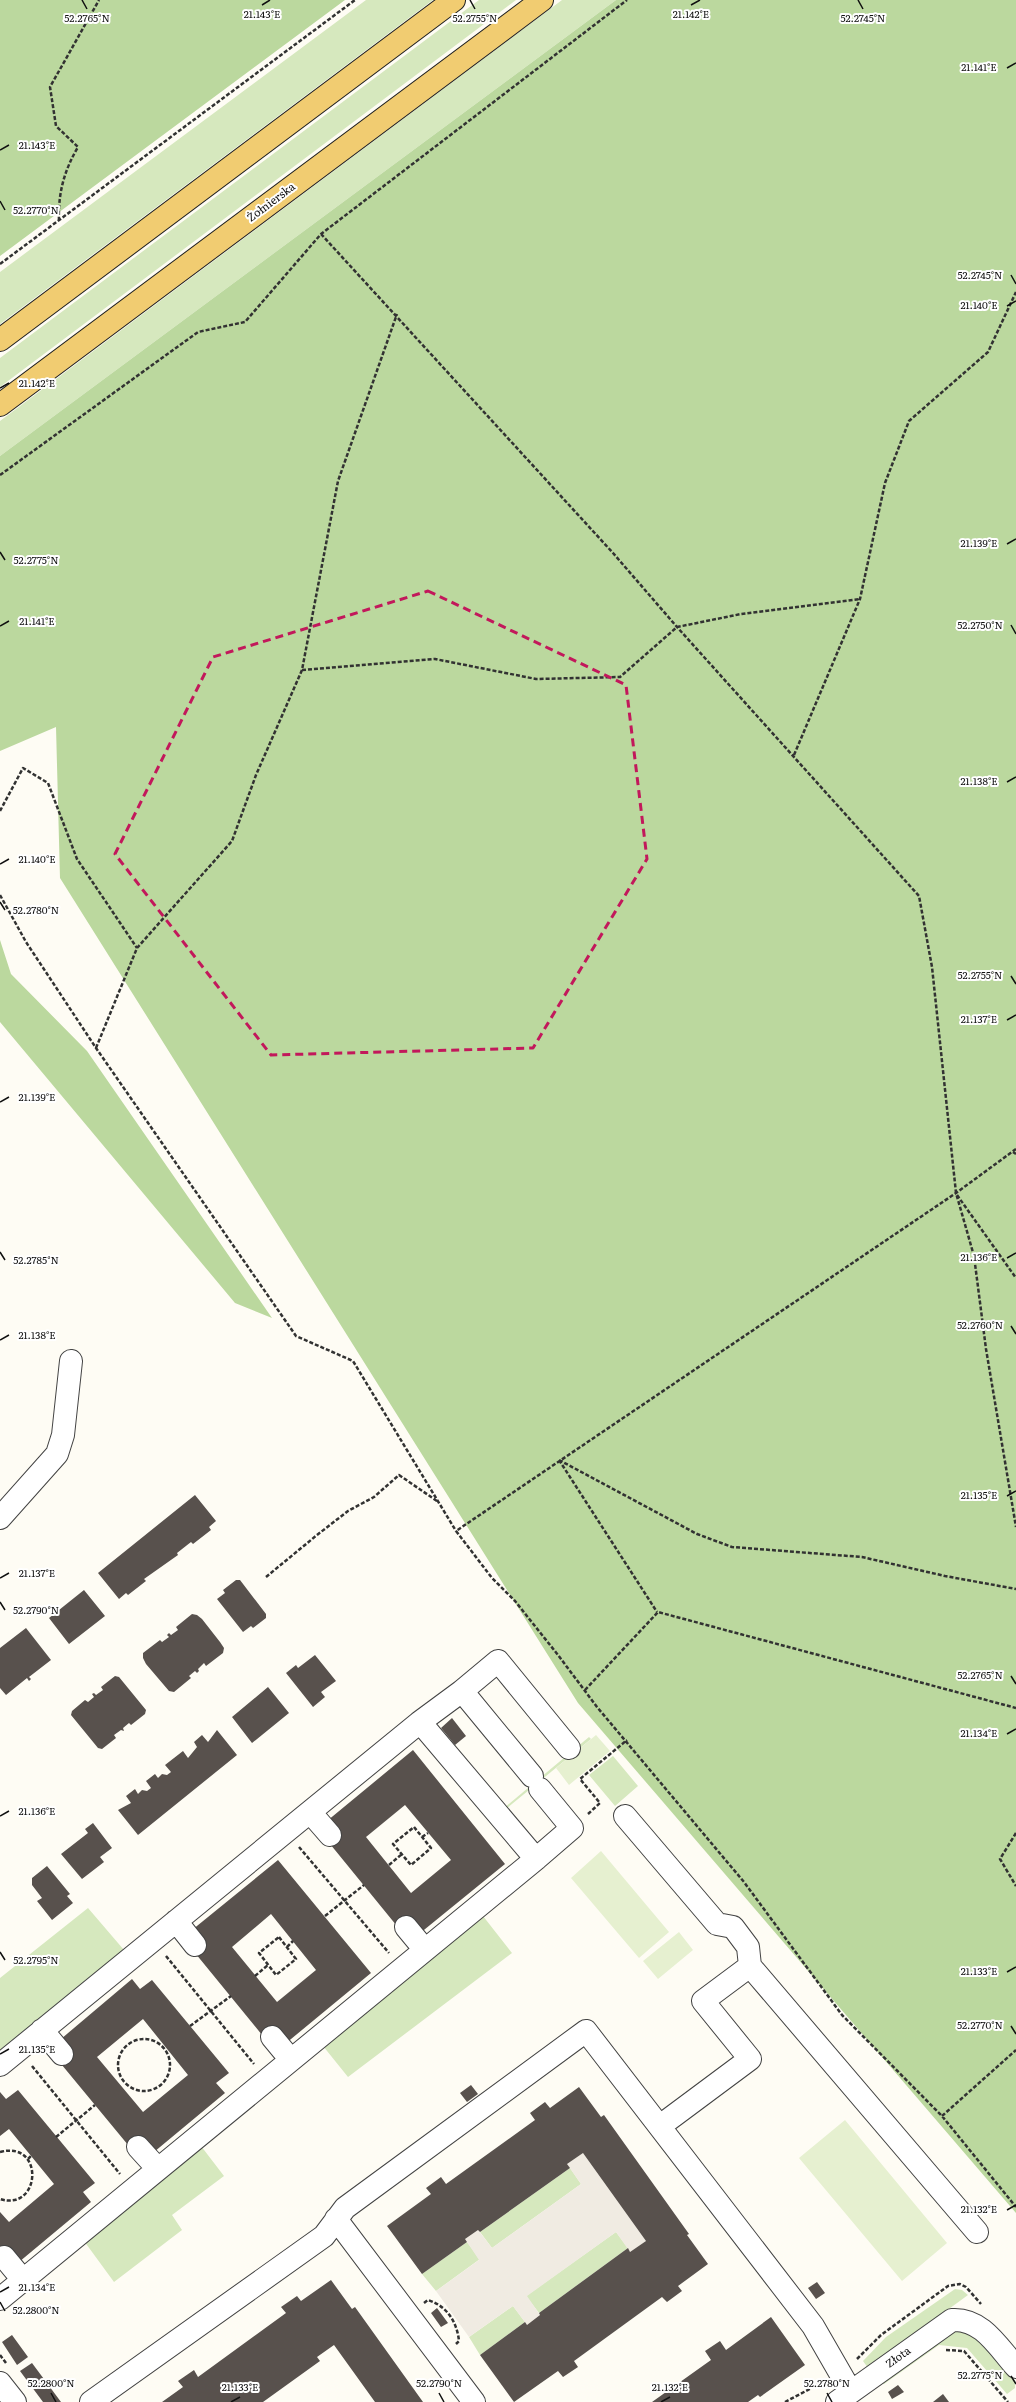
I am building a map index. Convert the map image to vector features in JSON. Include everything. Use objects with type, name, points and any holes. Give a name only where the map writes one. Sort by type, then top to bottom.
[{"type":"main road","points":[[0,340],[454,0]]},
{"type":"main road","name":"Żołnierska","points":[[0,405],[542,0]]},
{"type":"street","points":[[0,1518],[56,1454],[63,1435],[71,1361]]},
{"type":"street","points":[[0,2065],[420,1722],[498,1662],[569,1748]]},
{"type":"street","points":[[1,2295],[24,2280],[572,1828],[462,1691]]},
{"type":"street","points":[[420,1722],[536,1859]]},
{"type":"street","points":[[310,1812],[330,1835]]},
{"type":"street","points":[[624,1816],[718,1924],[733,1927],[748,1947],[750,1966],[977,2232]]},
{"type":"street","points":[[176,1921],[195,1945]]},
{"type":"street","points":[[406,1927],[425,1950]]},
{"type":"street","points":[[660,2126],[750,2059],[703,2001],[750,1966]]},
{"type":"street","points":[[42,2030],[62,2054]]},
{"type":"street","points":[[91,2402],[324,2236],[345,2208],[586,2031],[814,2326],[835,2360],[843,2398]]},
{"type":"street","points":[[272,2037],[291,2060]]},
{"type":"street","points":[[138,2147],[158,2169]]},
{"type":"street","points":[[336,2219],[474,2402]]},
{"type":"street","points":[[4,2257],[24,2280]]},
{"type":"street","name":"Złota","points":[[843,2398],[944,2324],[952,2320],[962,2320],[979,2326],[1016,2367]]},
{"type":"street","points":[[0,2383],[15,2402]]},
{"type":"path","points":[[59,221],[58,198],[69,163],[78,147],[56,126],[50,87],[99,0]]},
{"type":"path","points":[[0,264],[355,0]]},
{"type":"path","points":[[0,475],[198,332],[245,322],[321,234],[627,0]]},
{"type":"path","points":[[321,234],[614,553],[677,627],[918,896],[932,967],[956,1193],[974,1256],[986,1349],[1016,1527]]},
{"type":"path","points":[[794,756],[860,599],[885,483],[909,421],[988,352],[1016,292]]},
{"type":"path","points":[[96,1048],[137,948],[232,841],[256,775],[302,670],[338,481],[396,314]]},
{"type":"path","points":[[302,670],[435,659],[536,679],[620,677],[677,627],[741,614],[860,599]]},
{"type":"path","points":[[0,811],[23,768],[48,783],[77,859],[137,948]]},
{"type":"path","points":[[0,894],[26,942],[96,1048],[296,1336],[354,1361],[456,1531],[492,1578],[515,1601],[585,1690],[628,1740],[770,1915],[842,2015],[942,2116],[1016,2207]]},
{"type":"path","points":[[456,1531],[956,1193],[1016,1149]]},
{"type":"path","points":[[1012,1152],[1016,1154]]},
{"type":"path","points":[[956,1193],[1016,1278]]},
{"type":"path","points":[[559,1460],[697,1534],[732,1548],[862,1557],[945,1576],[1016,1589]]},
{"type":"path","points":[[559,1460],[658,1612],[1016,1708]]},
{"type":"path","points":[[266,1577],[348,1511],[374,1497],[399,1475],[439,1503]]},
{"type":"path","points":[[585,1690],[658,1612]]},
{"type":"path","points":[[572,1828],[600,1804],[580,1779],[628,1740]]},
{"type":"path","points":[[414,1827],[431,1848],[411,1865],[402,1854],[393,1844],[414,1827]]},
{"type":"path","points":[[286,1831],[402,1969]]},
{"type":"path","points":[[422,1837],[428,1833]]},
{"type":"path","points":[[1016,1833],[1000,1859],[1016,1886]]},
{"type":"path","points":[[389,1865],[402,1854]]},
{"type":"path","points":[[324,1916],[364,1885]]},
{"type":"path","points":[[279,1937],[296,1959],[276,1975],[268,1965],[259,1953],[279,1937]]},
{"type":"path","points":[[152,1940],[267,2080]]},
{"type":"path","points":[[287,1947],[293,1942]]},
{"type":"path","points":[[255,1976],[268,1965]]},
{"type":"path","points":[[190,2026],[231,1996]]},
{"type":"path","points":[[138,2039],[152,2040],[164,2046],[170,2066],[168,2076],[161,2084],[153,2089],[143,2091],[133,2088],[124,2082],[118,2070],[119,2056],[126,2045],[138,2039]]},
{"type":"path","points":[[19,2050],[133,2190]]},
{"type":"path","points":[[942,2116],[1016,2050]]},
{"type":"path","points":[[120,2085],[124,2082]]},
{"type":"path","points":[[56,2137],[95,2105]]},
{"type":"path","points":[[0,2152],[8,2150],[19,2152],[28,2159],[34,2178],[24,2195],[16,2199],[0,2199]]},
{"type":"path","points":[[28,2159],[31,2156]]},
{"type":"path","points":[[441,2304],[457,2327]]},
{"type":"path","points":[[939,2349],[964,2351],[1008,2402]]},
{"type":"highlighted area","points":[[428,591],[626,685],[647,859],[533,1048],[271,1055],[115,854],[213,657]]},
{"type":"green space","points":[[0,0],[345,0],[0,256]]},
{"type":"green space","points":[[366,0],[433,0],[0,324],[0,272]]},
{"type":"green space","points":[[479,0],[516,0],[0,387],[0,358]]},
{"type":"green space","points":[[562,0],[616,0],[0,456],[0,421]]},
{"type":"green space","points":[[616,0],[1016,0],[1016,2213],[578,1703],[60,878],[56,727],[0,751],[0,456]]},
{"type":"green space","points":[[0,940],[11,974],[87,1051],[272,1318],[235,1303],[0,1022]]},
{"type":"green space","points":[[596,1735],[610,1751],[569,1785],[556,1768]]},
{"type":"green space","points":[[589,1737],[591,1739],[506,1809],[504,1808]]},
{"type":"green space","points":[[613,1756],[638,1786],[615,1806],[589,1775]]},
{"type":"green space","points":[[601,1851],[669,1932],[639,1958],[571,1878]]},
{"type":"green space","points":[[88,1908],[124,1950],[0,2051],[0,1978]]},
{"type":"green space","points":[[483,1916],[512,1953],[348,2077],[323,2046]]},
{"type":"green space","points":[[679,1932],[693,1950],[658,1979],[643,1961]]},
{"type":"green space","points":[[845,2120],[947,2243],[902,2281],[799,2158]]},
{"type":"green space","points":[[201,2146],[224,2176],[172,2215],[182,2230],[114,2282],[84,2241]]},
{"type":"green space","points":[[570,2168],[581,2184],[492,2248],[480,2232]]},
{"type":"green space","points":[[616,2232],[628,2248],[539,2313],[526,2296]]},
{"type":"green space","points":[[467,2242],[480,2259],[436,2291],[422,2274]]},
{"type":"green space","points":[[955,2289],[962,2290],[968,2295],[868,2368],[863,2361],[886,2337]]},
{"type":"green space","points":[[513,2306],[525,2322],[480,2355],[469,2337]]},
{"type":"green space","points":[[953,2332],[972,2336],[988,2349],[1015,2382],[1015,2388],[1007,2394],[967,2348],[939,2345],[884,2384],[880,2383]]},
{"type":"shaded area","points":[[583,2153],[646,2241],[630,2252],[616,2232],[527,2296],[540,2315],[527,2325],[513,2306],[469,2337],[436,2291],[479,2260],[465,2239],[478,2230],[492,2248],[581,2184],[567,2164]]},
{"type":"building","points":[[195,1495],[216,1521],[209,1527],[211,1530],[193,1544],[191,1542],[177,1553],[178,1555],[144,1579],[146,1581],[128,1595],[126,1593],[119,1599],[98,1573]]},
{"type":"building","points":[[236,1580],[240,1580],[266,1614],[266,1618],[253,1628],[251,1626],[243,1632],[217,1599],[225,1593],[223,1590]]},
{"type":"building","points":[[84,1590],[105,1616],[69,1644],[49,1618]]},
{"type":"building","points":[[192,1614],[197,1615],[202,1619],[224,1648],[223,1653],[206,1666],[204,1663],[198,1669],[199,1671],[197,1673],[195,1671],[189,1676],[191,1678],[174,1692],[169,1691],[146,1664],[143,1658],[143,1653],[160,1640],[162,1642],[169,1637],[167,1635],[169,1633],[171,1635],[178,1630],[176,1627]]},
{"type":"building","points":[[26,1628],[51,1660],[29,1677],[31,1679],[29,1681],[27,1678],[6,1695],[0,1688],[0,1648]]},
{"type":"building","points":[[315,1655],[336,1681],[321,1692],[325,1697],[313,1707],[286,1673],[296,1665],[298,1668]]},
{"type":"building","points":[[115,1676],[119,1677],[146,1710],[145,1714],[131,1725],[129,1723],[123,1728],[124,1731],[121,1730],[114,1735],[116,1738],[102,1749],[98,1748],[71,1715],[72,1711],[85,1700],[88,1702],[94,1697],[92,1694],[94,1693],[96,1695],[103,1690],[101,1687]]},
{"type":"building","points":[[268,1687],[289,1713],[252,1743],[232,1717]]},
{"type":"building","points":[[452,1718],[466,1736],[455,1745],[441,1728]]},
{"type":"building","points":[[217,1730],[237,1755],[138,1835],[118,1810],[131,1803],[126,1796],[135,1789],[138,1794],[142,1790],[147,1791],[151,1788],[146,1781],[155,1774],[158,1778],[162,1774],[167,1775],[171,1772],[165,1765],[183,1751],[188,1758],[197,1747],[194,1742],[202,1735],[208,1742]]},
{"type":"building","points":[[413,1750],[505,1864],[419,1934],[401,1931],[326,1839],[327,1821]],"holes":[[[405,1805],[451,1860],[411,1893],[366,1837]]]},
{"type":"building","points":[[93,1823],[112,1848],[100,1857],[104,1862],[82,1879],[61,1854],[88,1833],[85,1829]]},
{"type":"building","points":[[278,1860],[371,1973],[285,2044],[267,2041],[191,1948],[192,1930]],"holes":[[[271,1914],[316,1970],[277,2002],[232,1947]]]},
{"type":"building","points":[[47,1866],[70,1894],[67,1896],[73,1903],[52,1920],[37,1901],[42,1898],[32,1885],[32,1878]]},
{"type":"building","points":[[132,1979],[140,1989],[152,1980],[229,2073],[216,2083],[225,2093],[154,2152],[133,2151],[57,2059],[61,2039]],"holes":[[[143,2019],[188,2075],[143,2112],[97,2057]]]},
{"type":"building","points":[[471,2085],[478,2094],[467,2102],[460,2093]]},
{"type":"building","points":[[579,2087],[601,2117],[604,2115],[689,2234],[687,2235],[708,2264],[678,2286],[682,2291],[667,2302],[662,2297],[574,2361],[578,2367],[563,2377],[558,2371],[514,2402],[480,2355],[525,2322],[527,2325],[540,2315],[539,2313],[628,2248],[630,2252],[646,2241],[583,2153],[567,2164],[570,2168],[480,2232],[478,2230],[465,2239],[467,2242],[422,2274],[387,2226],[431,2194],[426,2188],[441,2177],[446,2184],[535,2120],[530,2113],[545,2102],[550,2108]]},
{"type":"building","points":[[18,2090],[95,2183],[83,2192],[91,2202],[19,2262],[0,2260],[0,2212],[9,2222],[54,2184],[9,2129],[0,2136],[0,2092],[6,2099]]},
{"type":"building","points":[[331,2280],[352,2309],[355,2307],[423,2402],[375,2402],[334,2345],[317,2357],[320,2361],[263,2402],[162,2402],[183,2387],[178,2381],[194,2370],[198,2377],[286,2313],[281,2307],[297,2296],[301,2301]]},
{"type":"building","points":[[817,2282],[825,2293],[816,2299],[808,2288]]},
{"type":"building","points":[[437,2308],[448,2323],[441,2327],[431,2313]]},
{"type":"building","points":[[771,2317],[805,2365],[760,2397],[758,2395],[748,2402],[652,2402],[711,2360],[705,2351],[720,2341],[726,2350]]},
{"type":"building","points":[[12,2335],[28,2357],[17,2365],[2,2342]]},
{"type":"building","points":[[32,2363],[61,2402],[43,2402],[20,2371]]},
{"type":"building","points":[[898,2385],[904,2392],[892,2399],[888,2392]]},
{"type":"building","points":[[943,2394],[949,2402],[933,2402]]}]
